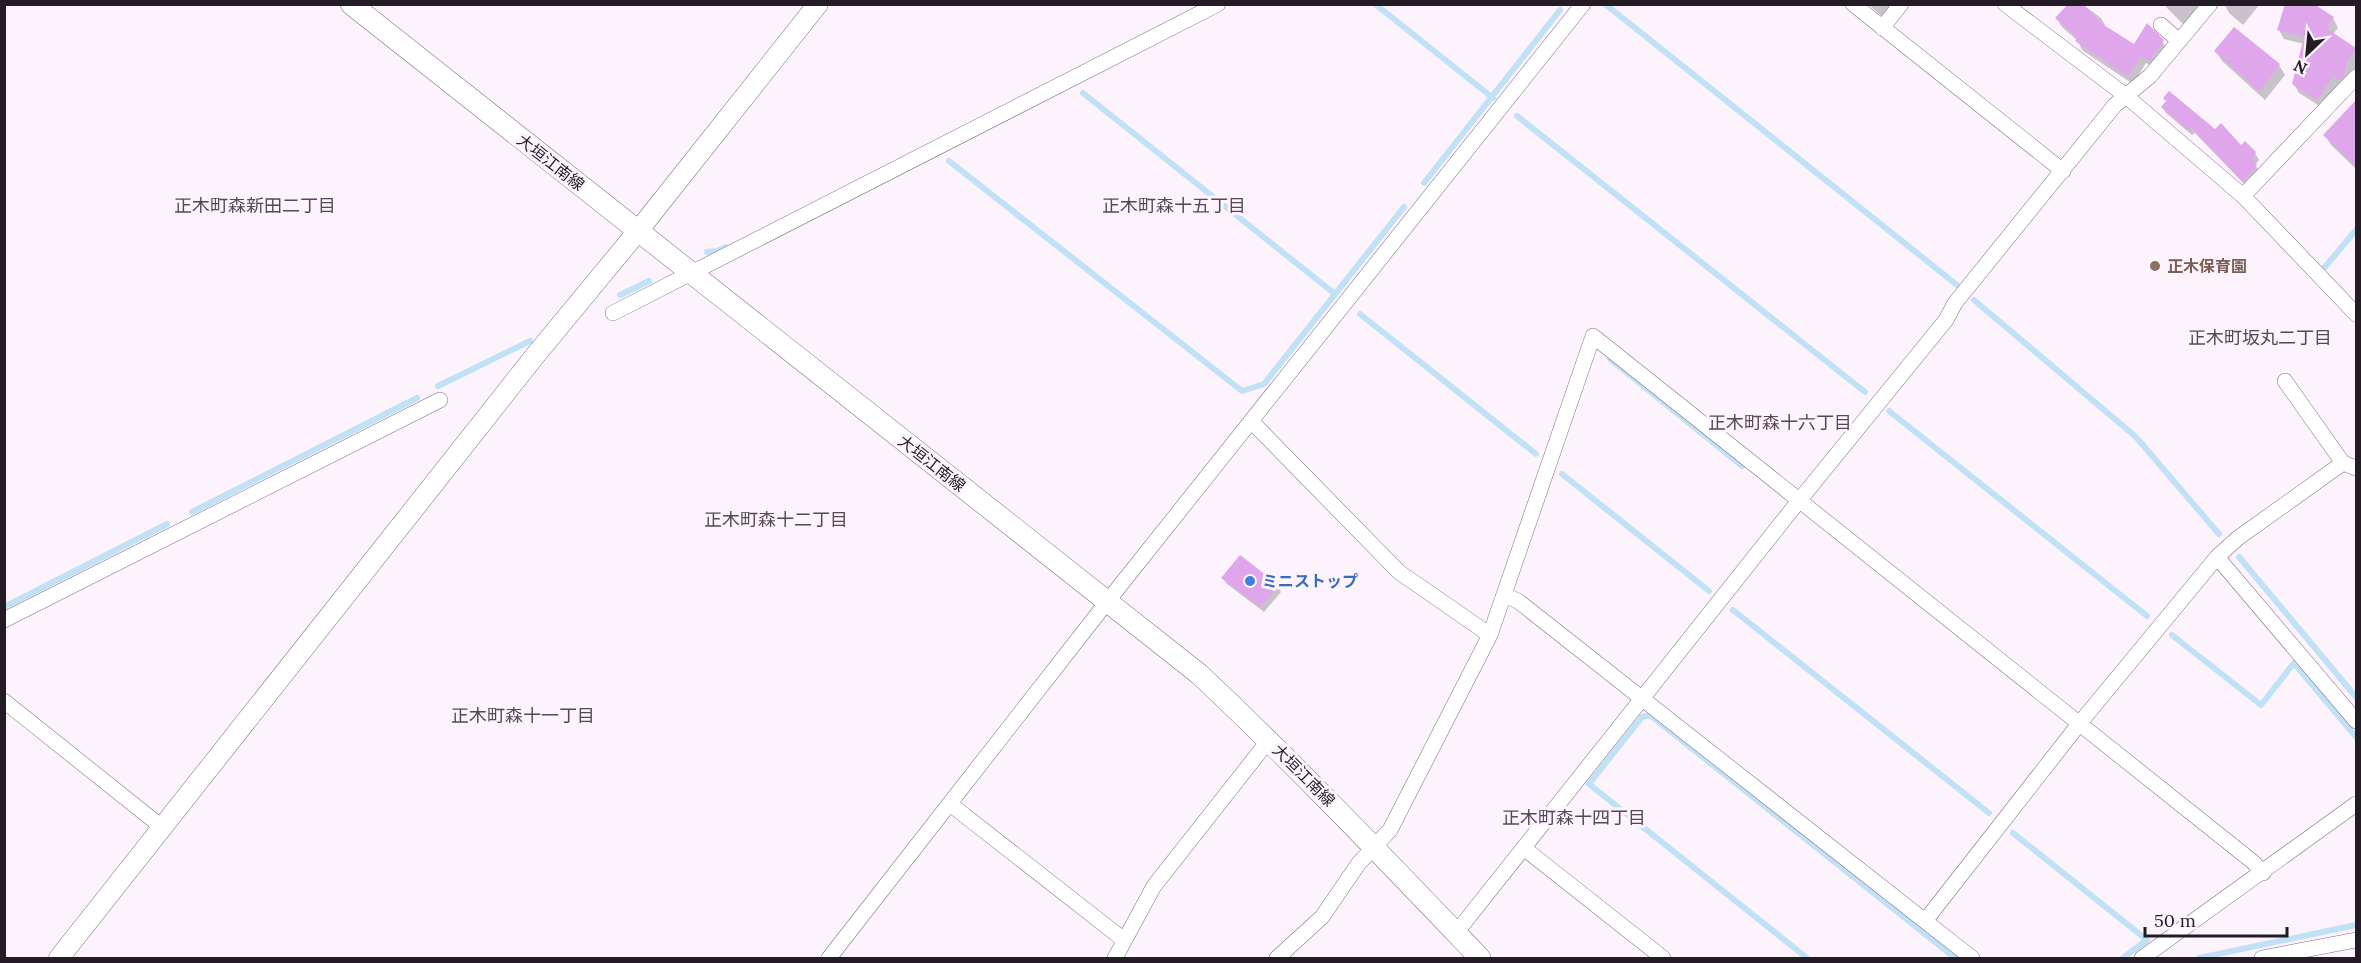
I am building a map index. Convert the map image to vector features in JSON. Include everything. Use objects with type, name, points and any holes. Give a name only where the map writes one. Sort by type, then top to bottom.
[{"type":"main road","name":"大垣江南線","points":[[351,4],[1199,674],[1269,740],[1375,847],[1480,958]]},
{"type":"street","points":[[59,958],[534,357],[638,231],[818,4]]},
{"type":"street","points":[[613,313],[1218,4]]},
{"type":"street","points":[[829,958],[1107,602],[1583,4]]},
{"type":"street","points":[[1853,4],[2063,171]]},
{"type":"street","points":[[1882,28],[1900,4]]},
{"type":"street","points":[[2005,4],[2126,96],[2243,196],[2356,314]]},
{"type":"street","points":[[1456,933],[2115,105],[2150,76],[2210,4]]},
{"type":"street","points":[[2161,25],[2179,41]]},
{"type":"street","points":[[2243,196],[2356,77]]},
{"type":"street","points":[[1277,958],[1322,917],[1359,863],[1390,830],[1490,635],[1593,336],[1798,502],[1948,617],[2253,862],[2263,873]]},
{"type":"street","points":[[1925,921],[2079,724],[2217,557],[2238,538],[2353,466],[2285,381]]},
{"type":"street","points":[[4,620],[440,400]]},
{"type":"street","points":[[1252,422],[1399,572],[1490,635]]},
{"type":"street","points":[[2217,557],[2356,721]]},
{"type":"street","points":[[1504,595],[1518,601],[1972,958]]},
{"type":"street","points":[[4,701],[163,828]]},
{"type":"street","points":[[950,804],[1120,953],[1154,886],[1269,740]]},
{"type":"street","points":[[2142,958],[2356,804]]},
{"type":"street","points":[[1525,849],[1663,958]]},
{"type":"street","points":[[2262,958],[2356,940]]},
{"type":"building","points":[[2068,4],[2082,4],[2099,22],[2134,44],[2147,23],[2164,40],[2150,61],[2141,56],[2128,76],[2075,41],[2078,38],[2055,18]]},
{"type":"building","points":[[2285,4],[2314,4],[2334,17],[2326,28],[2356,48],[2346,64],[2343,77],[2339,81],[2333,76],[2317,100],[2292,84],[2304,37],[2277,30]]},
{"type":"building","points":[[2234,27],[2280,64],[2259,91],[2214,51]]},
{"type":"building","points":[[2169,91],[2215,129],[2221,123],[2241,145],[2245,141],[2256,152],[2252,159],[2257,165],[2243,182],[2190,127],[2188,130],[2161,107],[2166,101],[2163,98]]},
{"type":"building","points":[[2356,100],[2356,167],[2323,135]]},
{"type":"building","name":"ミニストップ","points":[[1240,555],[1279,585],[1260,607],[1221,578]]},
{"type":"waterway","points":[[1375,4],[1493,98]]},
{"type":"waterway","points":[[1605,4],[1957,285]]},
{"type":"waterway","points":[[1424,183],[1560,10]]},
{"type":"waterway","points":[[1083,93],[1335,294]]},
{"type":"waterway","points":[[1517,116],[1865,392]]},
{"type":"waterway","points":[[949,161],[1242,391],[1264,384],[1404,207]]},
{"type":"waterway","points":[[2325,267],[2356,230]]},
{"type":"waterway","points":[[707,252],[726,247]]},
{"type":"waterway","points":[[620,295],[649,281]]},
{"type":"waterway","points":[[1974,300],[2136,437],[2219,534]]},
{"type":"waterway","points":[[1360,314],[1536,454]]},
{"type":"waterway","points":[[438,386],[530,341]]},
{"type":"waterway","points":[[1610,359],[1742,466]]},
{"type":"waterway","points":[[192,512],[417,398]]},
{"type":"waterway","points":[[1889,411],[2147,616]]},
{"type":"waterway","points":[[1562,474],[1709,591]]},
{"type":"waterway","points":[[4,607],[167,524]]},
{"type":"waterway","points":[[2239,557],[2356,697]]},
{"type":"waterway","points":[[1733,610],[1989,813]]},
{"type":"waterway","points":[[2172,635],[2261,705],[2294,663],[2356,737]]},
{"type":"waterway","points":[[1807,958],[1589,784],[1642,717],[1650,715],[1955,958]]},
{"type":"waterway","points":[[2013,833],[2147,940],[2123,958]]},
{"type":"waterway","points":[[2199,958],[2356,925]]},
{"type":"place","name":"正木保育園","points":[[2155,266]]},
{"type":"place","name":"ミニストップ","points":[[1250,581]]},
{"type":"district","name":"正木町森新田二丁目","points":[[255,205]]},
{"type":"district","name":"正木町森十五丁目","points":[[1174,205]]},
{"type":"district","name":"正木町坂丸二丁目","points":[[2260,337]]},
{"type":"district","name":"正木町森十六丁目","points":[[1780,422]]},
{"type":"district","name":"正木町森十二丁目","points":[[776,519]]},
{"type":"district","name":"正木町森十一丁目","points":[[523,715]]},
{"type":"district","name":"正木町森十四丁目","points":[[1574,817]]}]
